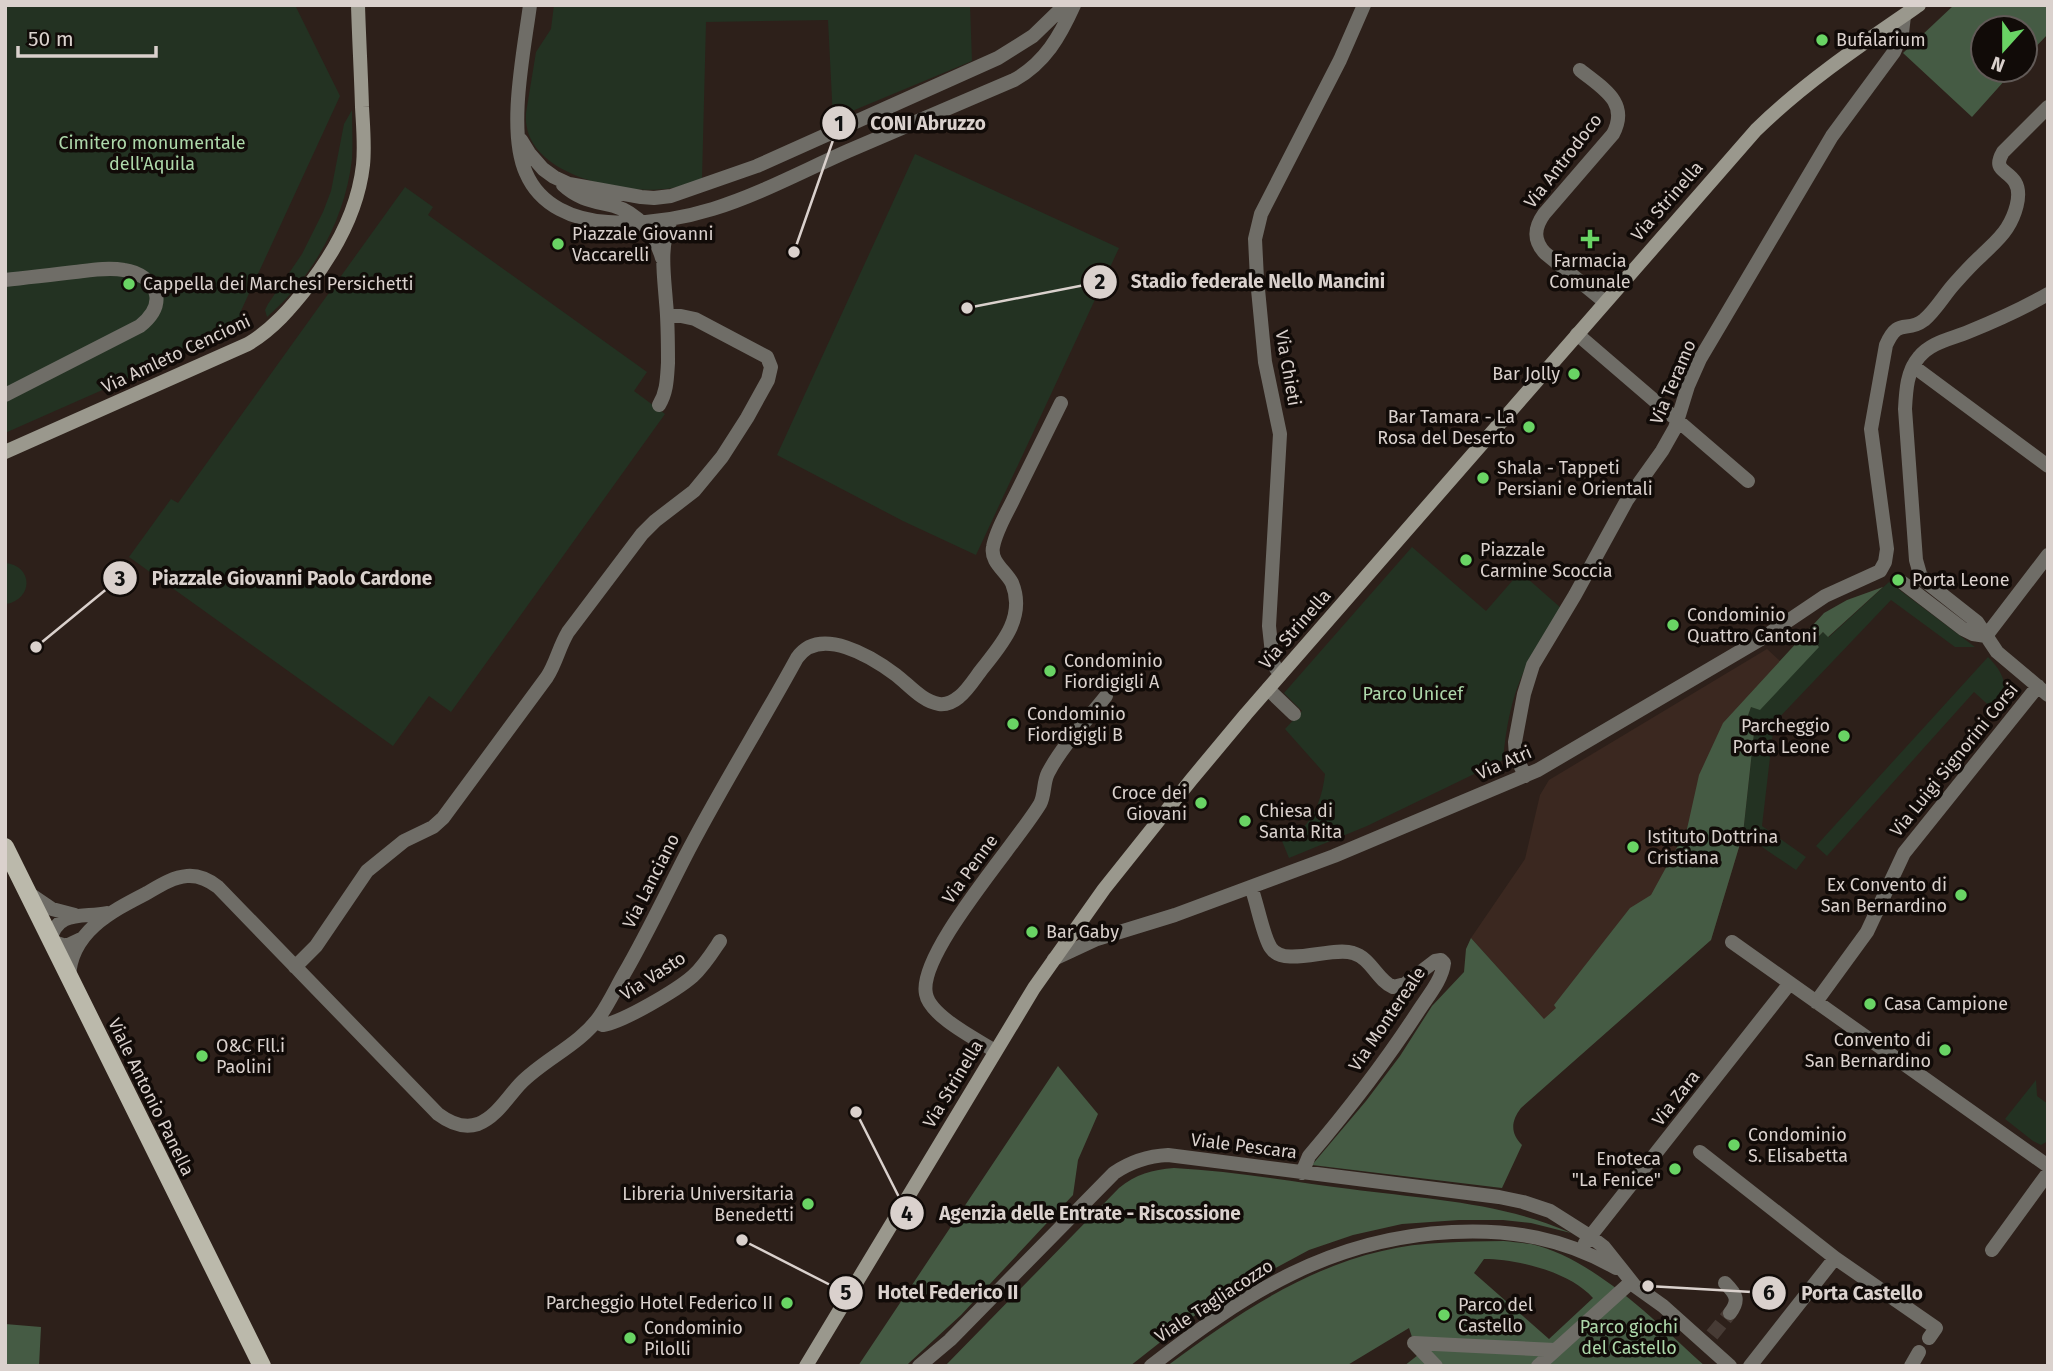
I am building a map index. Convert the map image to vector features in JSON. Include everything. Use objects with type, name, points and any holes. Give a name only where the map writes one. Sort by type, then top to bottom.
[{"type":"main road","name":"Via Amleto Cencioni","points":[[5,452],[248,344],[279,321],[303,293],[331,256],[340,239],[361,176],[364,139],[358,5]]},
{"type":"main road","name":"Via Strinella","points":[[806,1366],[995,1051],[1054,959],[1160,817],[1727,161],[1777,109],[1839,60],[1919,5]]},
{"type":"main road","name":"Viale Antonio Panella","points":[[5,847],[262,1366]]},
{"type":"street","points":[[530,5],[518,132],[520,156],[525,172],[545,199],[562,211],[585,220],[617,223],[671,220],[749,197],[1014,80],[1045,56],[1060,34],[1074,5]]},
{"type":"street","points":[[545,199],[544,188],[558,179],[579,186],[650,198],[671,196],[757,166],[998,58],[1033,36],[1065,5]]},
{"type":"street","name":"Via Chieti","points":[[1280,675],[1273,663],[1269,626],[1280,434],[1262,337],[1255,239],[1261,214],[1340,60],[1364,5]]},
{"type":"street","name":"Via Teramo","points":[[1525,776],[1516,755],[1515,742],[1522,701],[1533,665],[1627,500],[1679,420],[1688,386],[1700,359],[1832,136],[1894,52],[1902,33],[1904,16]]},
{"type":"street","name":"Via Antrodoco","points":[[1580,70],[1614,100],[1619,114],[1618,122],[1612,134],[1544,214],[1536,226],[1536,236],[1545,253],[1605,302]]},
{"type":"street","points":[[1986,636],[1963,629],[1893,576],[1871,429],[1886,345],[1892,333],[1897,327],[1916,325],[1925,319],[2007,229],[2015,211],[2018,191],[2015,182],[2001,169],[1999,158],[2048,107]]},
{"type":"street","points":[[518,132],[536,161],[566,188],[580,197],[624,209],[642,222],[656,243],[663,262]]},
{"type":"street","points":[[659,405],[667,382],[667,316],[663,262],[665,236],[671,220]]},
{"type":"street","points":[[5,280],[121,269],[148,281],[155,289],[157,301],[152,314],[140,326],[5,395]]},
{"type":"street","points":[[2043,691],[2000,654],[1977,622],[1925,581],[1918,569],[1905,409],[1907,384],[1913,366],[1924,352],[2048,294]]},
{"type":"street","points":[[295,967],[316,946],[367,871],[404,841],[433,827],[443,818],[547,677],[568,632],[637,540],[655,521],[694,491],[722,457],[747,418],[770,375],[767,357],[695,319],[667,316]]},
{"type":"street","points":[[1577,334],[1748,481]]},
{"type":"street","points":[[1913,366],[2048,466]]},
{"type":"street","name":"Via Lanciano","points":[[109,912],[70,917],[59,923],[50,941],[70,945],[109,912],[179,877],[204,878],[218,887],[438,1114],[461,1126],[477,1124],[493,1114],[526,1078],[596,1022],[649,929],[714,803],[797,658],[806,648],[828,643],[844,647],[887,668],[926,699],[944,704],[960,696],[1002,643],[1013,623],[1015,597],[1009,579],[993,555],[993,546],[1061,402]]},
{"type":"street","points":[[1986,636],[2048,555]]},
{"type":"street","name":"Via Atri","points":[[1054,959],[1096,936],[1113,934],[1155,921],[1251,887],[1334,856],[1525,776],[1761,639],[1825,596],[1872,575],[1893,576]]},
{"type":"street","points":[[1268,689],[1294,714]]},
{"type":"street","name":"Via Luigi Signorini Corsi","points":[[1816,1002],[1867,932],[1905,853],[2043,691]]},
{"type":"street","name":"Via Penne","points":[[995,1051],[933,1008],[925,991],[927,975],[936,954],[962,912],[1041,802],[1045,779],[1054,763],[1106,696]]},
{"type":"street","name":"Via Montereale","points":[[1251,887],[1269,947],[1279,955],[1293,957],[1339,951],[1356,953],[1364,958],[1388,985],[1395,987],[1405,984],[1435,961],[1441,960],[1444,963],[1440,977],[1414,1017],[1372,1077],[1309,1156],[1302,1172]]},
{"type":"street","name":"Via Lanciano","points":[[26,891],[52,909],[79,916]]},
{"type":"street","points":[[1087,912],[1086,924],[1096,936]]},
{"type":"street","name":"Via Atri","points":[[1073,932],[1082,930],[1096,936]]},
{"type":"street","name":"Via Lanciano","points":[[69,979],[72,960],[86,934]]},
{"type":"street","name":"Via Vasto","points":[[596,1022],[603,1025],[613,1023],[686,981],[702,967],[720,941]]},
{"type":"street","points":[[1732,942],[2048,1166]]},
{"type":"street","name":"Via Zara","points":[[1577,1249],[1591,1237],[1790,983]]},
{"type":"street","points":[[1700,1152],[1835,1258],[1896,1300],[1932,1333]]},
{"type":"street","name":"Viale Pescara","points":[[919,1366],[950,1340],[1114,1173],[1127,1165],[1157,1156],[1168,1155],[1523,1202],[1561,1217],[1591,1237],[1604,1247],[1626,1277]]},
{"type":"street","points":[[1992,1250],[2048,1173]]},
{"type":"street","name":"Viale Tagliacozzo","points":[[1151,1366],[1267,1285],[1301,1268],[1363,1245],[1411,1235],[1485,1230],[1534,1236],[1577,1249],[1626,1277]]},
{"type":"street","points":[[1750,1366],[1835,1258]]},
{"type":"street","points":[[1538,1366],[1626,1277],[1708,1339],[1730,1366]]},
{"type":"street","points":[[1725,1283],[1737,1298],[1730,1313]]},
{"type":"street","points":[[1436,1366],[1414,1343],[1555,1350]]},
{"type":"street","points":[[1911,1366],[1919,1352]]},
{"type":"shaded area","name":"Istituto Dottrina Cristiana","points":[[1767,649],[1794,674],[1760,710],[1751,707],[1743,834],[1711,940],[1578,1057],[1471,938],[1525,859],[1540,795],[1549,780]]},
{"type":"green space","name":"Cimitero monumentale dell'Aquila","points":[[5,5],[295,5],[340,96],[240,313],[245,327],[5,433]]},
{"type":"green space","points":[[554,5],[970,5],[972,61],[833,119],[828,20],[706,22],[702,179],[665,189],[624,188],[577,176],[556,165],[539,151],[529,134],[526,113],[536,52],[551,29]]},
{"type":"green space","points":[[1954,5],[2048,5],[2048,34],[2039,43],[2039,14],[1969,14],[1969,84],[2001,84],[1972,117],[1903,53]]},
{"type":"green space","points":[[352,110],[352,159],[342,204],[334,225],[324,246],[299,284],[267,317],[265,310],[268,304],[302,254],[323,212],[331,191],[344,124]]},
{"type":"green space","points":[[915,154],[1119,248],[976,555],[903,521],[777,455]]},
{"type":"green space","points":[[405,187],[433,207],[428,215],[647,372],[634,391],[665,414],[451,712],[429,696],[393,746],[129,557],[171,499],[178,503]]},
{"type":"green space","name":"Parco Unicef","points":[[1412,547],[1486,611],[1520,572],[1561,608],[1520,680],[1510,713],[1503,760],[1367,826],[1289,858],[1282,841],[1299,832],[1311,818],[1325,774],[1285,729],[1302,711],[1284,693]]},
{"type":"green space","points":[[5,563],[21,570],[26,582],[22,596],[6,604]]},
{"type":"green space","points":[[1889,582],[1975,647],[1955,647],[1891,600],[1774,723],[1762,826],[1806,857],[1796,870],[1743,834],[1755,725],[1746,721],[1751,707],[1819,646],[1814,642],[1823,632],[1829,637]]},
{"type":"green space","points":[[1883,587],[1828,637],[1823,632],[1814,641],[1819,647],[1760,710],[1751,707],[1746,721],[1755,724],[1743,834],[1711,940],[1521,1108],[1513,1127],[1515,1136],[1522,1145],[1502,1188],[1312,1165],[1400,1056],[1432,1006],[1464,972],[1466,949],[1471,938],[1544,1019],[1556,1008],[1554,1005],[1630,908],[1651,895],[1687,829],[1699,775],[1723,723],[1824,613],[1847,600]]},
{"type":"green space","points":[[1988,657],[1999,670],[2004,682],[2003,696],[1995,711],[1974,692],[1827,856],[1816,846]]},
{"type":"green space","points":[[1058,1066],[1098,1114],[1078,1160],[1073,1195],[961,1315],[906,1366],[858,1366]]},
{"type":"green space","points":[[2036,1080],[2037,1096],[2048,1104],[2048,1141],[2041,1145],[2005,1119]]},
{"type":"green space","points":[[1174,1168],[1462,1203],[1518,1214],[1571,1233],[1531,1223],[1503,1220],[1402,1224],[1353,1235],[1309,1250],[1229,1293],[1191,1318],[1130,1366],[945,1366],[1119,1188],[1145,1174]]},
{"type":"green space","name":"Parco del Castello","points":[[1504,1241],[1531,1244],[1578,1263],[1624,1294],[1705,1366],[1404,1366],[1418,1355],[1409,1328],[1346,1366],[1167,1366],[1269,1297],[1352,1259],[1412,1245]],"holes":[[[1484,1259],[1527,1264],[1557,1274],[1593,1298],[1549,1339],[1474,1273]]]},
{"type":"green space","points":[[5,1324],[41,1327],[39,1366],[5,1366]]},
{"type":"tunnel","points":[[1712,1335],[1730,1313]]},
{"type":"place","name":"Bufalarium","points":[[1822,40]]},
{"type":"place","name":"Farmacia Comunale","points":[[1590,239]]},
{"type":"place","name":"Piazzale Giovanni Vaccarelli","points":[[558,244]]},
{"type":"place","name":"CONI Abruzzo","points":[[794,252]]},
{"type":"place","name":"Cappella dei Marchesi Persichetti","points":[[129,284]]},
{"type":"place","name":"Stadio federale Nello Mancini","points":[[967,308]]},
{"type":"place","name":"Bar Jolly","points":[[1574,374]]},
{"type":"place","name":"Bar Tamara - La Rosa del Deserto","points":[[1529,427]]},
{"type":"place","name":"Shala - Tappeti Persiani e Orientali","points":[[1483,478]]},
{"type":"place","name":"Piazzale Carmine Scoccia","points":[[1466,560]]},
{"type":"place","name":"Porta Leone","points":[[1898,580]]},
{"type":"place","name":"Condominio Quattro Cantoni","points":[[1673,625]]},
{"type":"place","name":"Piazzale Giovanni Paolo Cardone","points":[[36,647]]},
{"type":"place","name":"Condominio Fiordigigli A","points":[[1050,671]]},
{"type":"place","name":"Condominio Fiordigigli B","points":[[1013,724]]},
{"type":"place","name":"Parcheggio Porta Leone","points":[[1844,736]]},
{"type":"place","name":"Croce dei Giovani","points":[[1201,803]]},
{"type":"place","name":"Chiesa di Santa Rita","points":[[1245,821]]},
{"type":"place","name":"Istituto Dottrina Cristiana","points":[[1633,847]]},
{"type":"place","name":"Ex Convento di San Bernardino","points":[[1961,895]]},
{"type":"place","name":"Bar Gaby","points":[[1032,932]]},
{"type":"place","name":"Casa Campione","points":[[1870,1004]]},
{"type":"place","name":"Convento di San Bernardino","points":[[1945,1050]]},
{"type":"place","name":"O&C Fll.i Paolini","points":[[202,1056]]},
{"type":"place","name":"Agenzia delle Entrate - Riscossione","points":[[856,1112]]},
{"type":"place","name":"Condominio S. Elisabetta","points":[[1734,1145]]},
{"type":"place","name":"Enoteca \"La Fenice\"","points":[[1675,1169]]},
{"type":"place","name":"Libreria Universitaria Benedetti","points":[[808,1204]]},
{"type":"place","name":"Hotel Federico II","points":[[742,1240]]},
{"type":"place","name":"Porta Castello","points":[[1648,1286]]},
{"type":"place","name":"Parcheggio Hotel Federico II","points":[[787,1303]]},
{"type":"place","name":"Parco del Castello","points":[[1444,1315]]},
{"type":"place","name":"Condominio Pilolli","points":[[630,1338]]},
{"type":"park label","name":"Parco giochi del Castello","points":[[1629,1337]]}]
